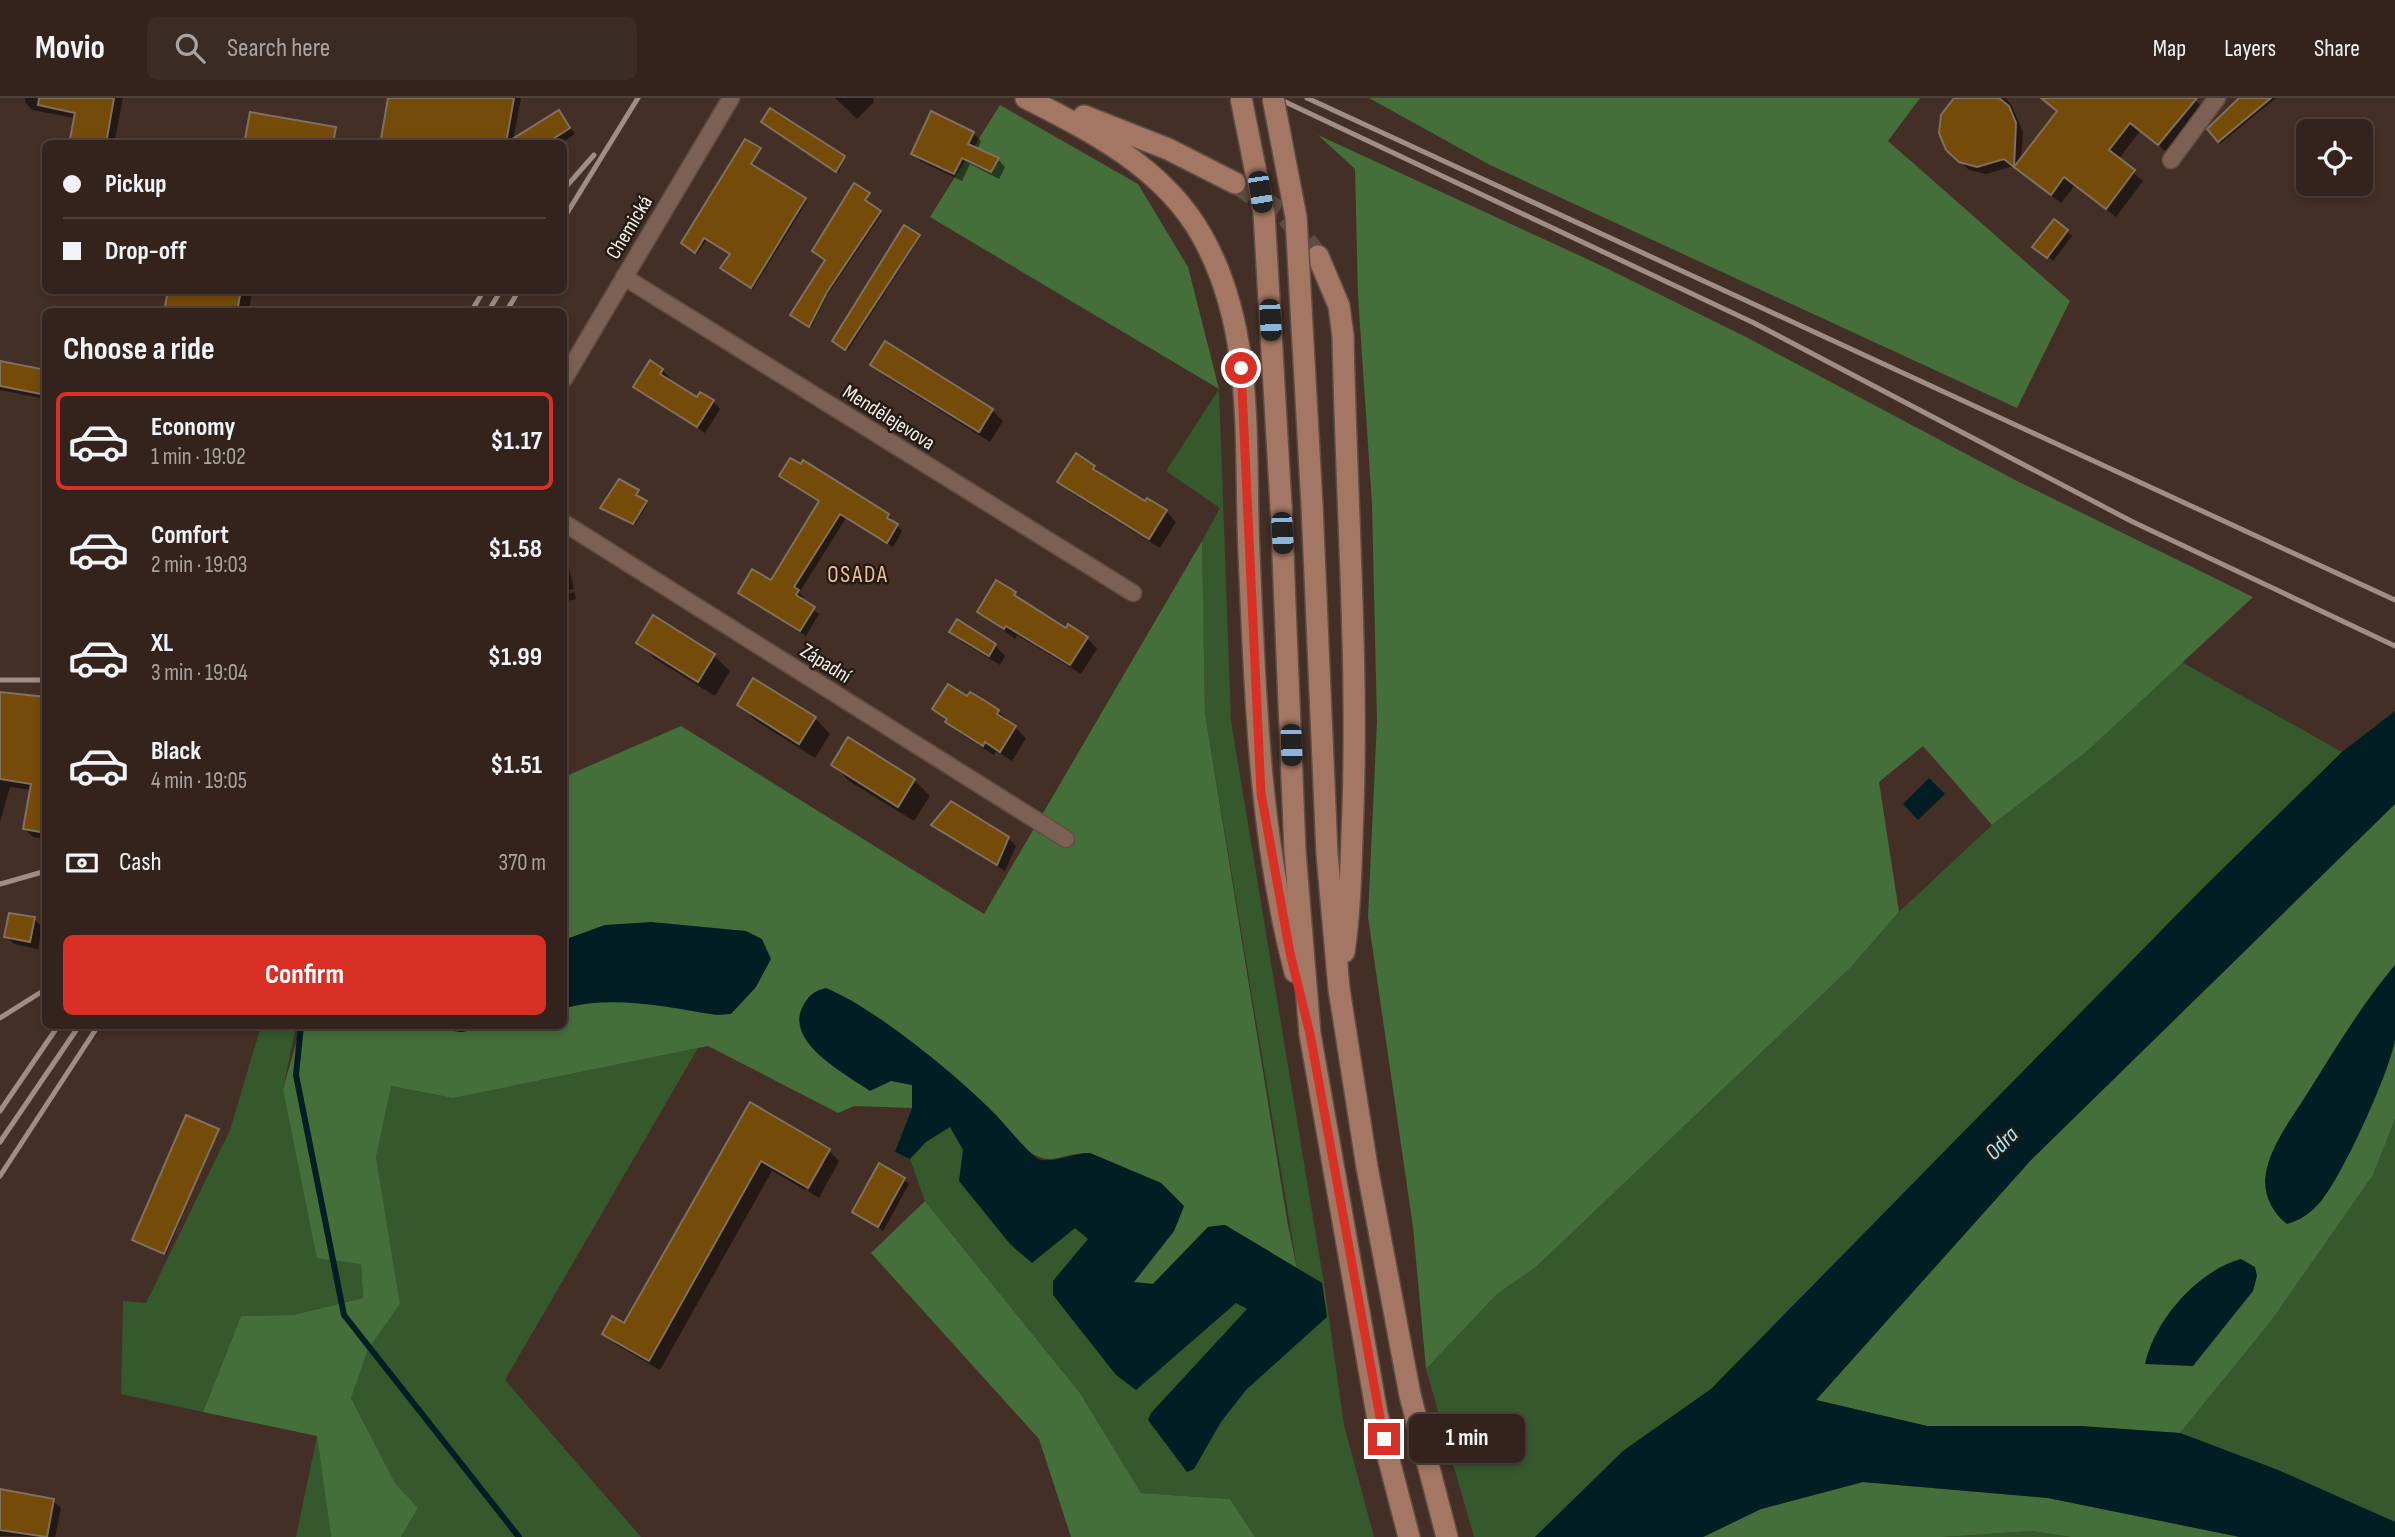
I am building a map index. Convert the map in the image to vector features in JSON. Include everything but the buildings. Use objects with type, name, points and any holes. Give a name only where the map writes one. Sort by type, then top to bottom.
[{"type":"main road","points":[[1026,98],[1089,130],[1144,168],[1171,195],[1201,234],[1220,271],[1236,320],[1244,392],[1261,793],[1290,953],[1310,1034],[1377,1414],[1409,1537]]},
{"type":"main road","points":[[1039,98],[1168,149],[1236,183]]},
{"type":"main road","points":[[1241,98],[1264,214],[1281,506],[1296,851],[1310,1034]]},
{"type":"main road","points":[[1273,98],[1296,217],[1327,854],[1339,989],[1367,1167],[1409,1395],[1447,1537]]},
{"type":"main road","points":[[1318,256],[1339,306],[1343,337],[1352,563],[1355,733],[1349,921],[1339,989]]},
{"type":"street","name":"Chemická","points":[[567,374],[731,98]]},
{"type":"street","points":[[2171,160],[2217,98]]},
{"type":"street","name":"Mendělejevova","points":[[624,277],[1133,593]]},
{"type":"street","name":"Západní","points":[[567,525],[1066,839]]},
{"type":"green space","points":[[1369,98],[1920,98],[1888,141],[2070,301],[2017,408],[1490,165]]},
{"type":"green space","points":[[1000,105],[1138,184],[1188,267],[1219,389],[930,217]]},
{"type":"green space","points":[[1318,135],[1600,265],[1746,337],[2017,481],[2253,597],[2086,752],[1992,825],[1923,746],[1879,782],[1899,912],[1850,968],[1536,1267],[1497,1294],[1426,1369],[1413,1227],[1368,917],[1377,721],[1372,504],[1358,295],[1355,169]]},
{"type":"green space","points":[[1219,389],[1231,721],[1325,1290],[1344,1425],[1374,1537],[1255,1537],[1230,1499],[1141,1493],[1080,1393],[925,1201],[910,1159],[895,1152],[912,1108],[912,1085],[1153,1284],[1208,1227],[1297,1267],[1205,713],[1202,541],[1220,508],[1166,471]]},
{"type":"green space","points":[[1202,541],[1205,713],[1297,1268],[1225,1225],[1208,1227],[1153,1284],[1134,1282],[1174,1231],[1184,1206],[1161,1183],[1090,1153],[1042,1158],[912,1085],[912,1108],[854,1106],[838,1113],[708,1046],[453,1098],[391,1086],[376,1157],[400,1304],[368,1349],[351,1398],[395,1483],[418,1508],[401,1537],[331,1537],[317,1436],[203,1412],[241,1316],[293,1315],[363,1298],[361,1264],[317,1258],[283,1089],[300,1029],[440,1029],[461,1032],[479,1029],[567,1029],[567,1007],[600,1001],[634,1002],[605,925],[567,939],[567,776],[681,726],[984,914]]},
{"type":"green space","points":[[2180,661],[2342,752],[1711,1389],[1623,1451],[1535,1537],[1474,1537],[1426,1369],[1497,1294],[1536,1267],[1850,968],[1899,912],[1992,825],[2086,752]]},
{"type":"green space","points":[[2395,804],[2395,1119],[2373,1175],[2271,1321],[2180,1433],[2080,1426],[1927,1426],[1816,1400],[2031,1160]]},
{"type":"green space","points":[[260,1029],[295,1029],[283,1089],[361,1264],[363,1298],[293,1315],[241,1316],[203,1412],[121,1394],[123,1301],[146,1303],[230,1130]]},
{"type":"green space","points":[[698,1048],[505,1380],[641,1537],[401,1537],[418,1508],[395,1483],[351,1398],[367,1349],[400,1304],[376,1157],[390,1086],[453,1098]]},
{"type":"green space","points":[[2395,1119],[2395,1522],[2278,1470],[2180,1433],[2271,1321],[2373,1175]]},
{"type":"green space","points":[[925,1201],[1080,1393],[1141,1493],[1230,1499],[1255,1537],[1071,1537],[1039,1439],[871,1253]]},
{"type":"green space","points":[[317,1436],[331,1537],[296,1537]]},
{"type":"green space","points":[[1863,1482],[2048,1498],[2240,1537],[2071,1537],[2032,1531],[1942,1537],[1703,1537],[1761,1509]]},
{"type":"green space","points":[[2032,1531],[2071,1537],[1942,1537]]},
{"type":"water","name":"Odra","points":[[2395,711],[2395,804],[2031,1160],[1816,1400],[1927,1426],[2080,1426],[2180,1433],[2278,1470],[2395,1522],[2395,1537],[2240,1537],[2048,1498],[1863,1482],[1761,1509],[1703,1537],[1535,1537],[1623,1451],[1711,1389],[2202,889],[2342,752]]},
{"type":"water","points":[[1929,778],[1945,794],[1918,820],[1903,804]]},
{"type":"water","points":[[651,922],[746,931],[762,939],[771,959],[756,987],[731,1014],[717,1015],[621,1002],[567,1007],[567,939],[605,925]]},
{"type":"water","points":[[2395,965],[2395,1040],[2375,1099],[2353,1147],[2322,1200],[2306,1215],[2287,1224],[2276,1213],[2266,1192],[2265,1176],[2274,1149],[2348,1030]]},
{"type":"water","points":[[826,988],[889,1025],[934,1059],[990,1109],[1038,1159],[1050,1160],[1090,1153],[1161,1183],[1184,1206],[1174,1231],[1134,1282],[1153,1284],[1208,1227],[1225,1225],[1322,1283],[1327,1317],[1246,1390],[1221,1422],[1194,1469],[1187,1472],[1148,1420],[1151,1413],[1247,1309],[1236,1303],[1136,1390],[1116,1375],[1053,1295],[1053,1281],[1088,1239],[1075,1228],[1032,1263],[1010,1244],[959,1181],[963,1150],[950,1127],[926,1142],[910,1159],[895,1152],[912,1108],[912,1085],[891,1081],[870,1091],[833,1066],[810,1045],[802,1033],[799,1021],[802,1008],[811,995]]},
{"type":"water","points":[[440,1029],[479,1029],[461,1032]]},
{"type":"water","points":[[2241,1259],[2255,1267],[2257,1276],[2253,1291],[2193,1366],[2145,1364],[2158,1331],[2180,1300],[2209,1274]]},
{"type":"waterway","points":[[301,1029],[296,1075],[344,1315],[519,1537]]},
{"type":"tunnel","points":[[1235,183],[1287,217],[1318,256]]},
{"type":"railway","points":[[567,213],[638,98]]},
{"type":"railway","points":[[1277,98],[1754,323],[2131,521],[2395,646]]},
{"type":"railway","points":[[1307,98],[2395,600]]},
{"type":"railway","points":[[567,186],[594,155]]},
{"type":"railway","points":[[473,308],[482,294]]},
{"type":"railway","points":[[490,308],[499,294]]},
{"type":"railway","points":[[508,308],[517,294]]},
{"type":"railway","points":[[0,680],[42,680]]},
{"type":"railway","points":[[0,884],[42,872]]},
{"type":"railway","points":[[0,1018],[42,992]]},
{"type":"railway","points":[[0,1111],[56,1029]]},
{"type":"railway","points":[[0,1142],[77,1029]]},
{"type":"railway","points":[[0,1176],[96,1029]]},
{"type":"district","name":"OSADA","points":[[858,574]]},
{"type":"route","points":[[1241,368],[1261,793],[1290,953],[1310,1034],[1377,1414],[1384,1439]]}]
